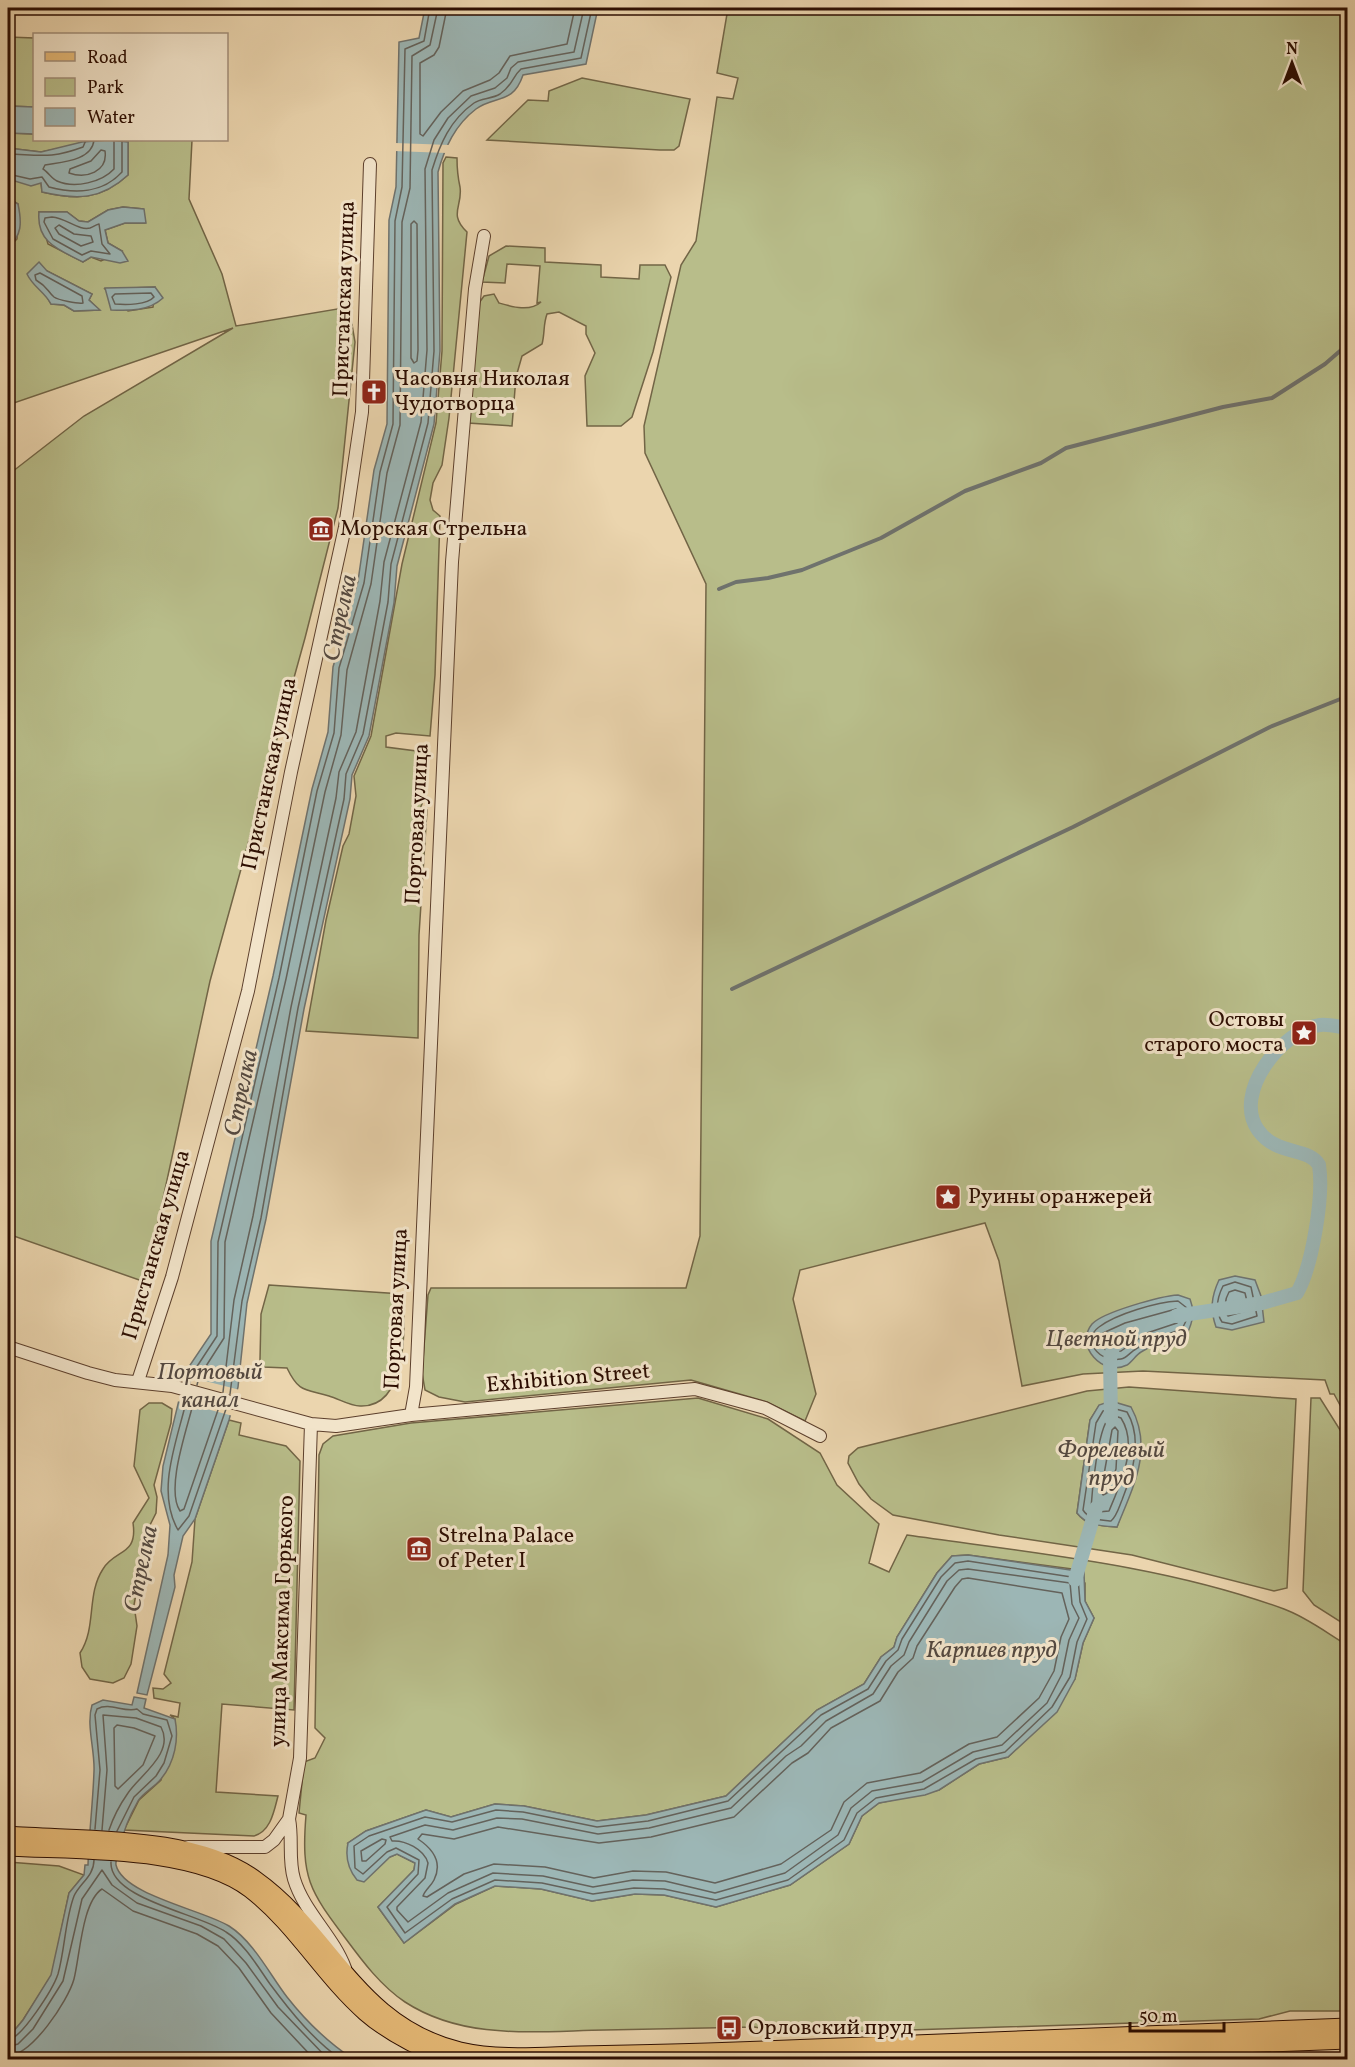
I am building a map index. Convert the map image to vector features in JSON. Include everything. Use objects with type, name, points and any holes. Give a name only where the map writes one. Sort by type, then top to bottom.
[{"type":"main road","points":[[8,1834],[77,1845],[137,1849],[181,1848],[234,1865],[255,1878],[302,1923],[349,1980],[395,2021],[439,2044],[483,2054],[534,2056],[1025,2051],[1347,2026]]},
{"type":"main road","points":[[8,1848],[77,1845]]},
{"type":"main road","points":[[137,1849],[196,1865],[249,1890],[281,1920],[364,2012],[401,2039],[447,2060]]},
{"type":"main road","points":[[836,2060],[1025,2051],[1347,2041]]},
{"type":"street","name":"Пристанская улица","points":[[138,1381],[172,1277],[248,991],[291,772],[345,527],[362,412],[370,164]]},
{"type":"street","name":"Портовая улица","points":[[411,1415],[416,1387],[452,562],[475,289],[484,236]]},
{"type":"street","name":"Exhibition Street","points":[[8,1347],[115,1380],[172,1386],[311,1424],[336,1426],[411,1415],[695,1389],[765,1408],[820,1436]]},
{"type":"street","name":"улица Максима Горького","points":[[311,1424],[302,1734],[289,1819],[294,1880],[310,1911],[338,1950],[349,1980]]},
{"type":"street","points":[[181,1848],[266,1847],[289,1819]]},
{"type":"green space","points":[[728,8],[1347,8],[1347,1418],[1334,1394],[1330,1394],[1325,1380],[1143,1371],[1083,1374],[1022,1386],[999,1261],[985,1223],[800,1270],[793,1299],[816,1394],[805,1421],[767,1402],[691,1380],[465,1402],[439,1397],[425,1390],[422,1373],[428,1295],[431,1288],[686,1288],[700,1236],[706,584],[645,453],[644,426],[681,265],[696,241],[717,97],[733,99],[738,78],[717,73]]},
{"type":"green space","points":[[8,37],[33,38],[33,107],[8,106]]},
{"type":"green space","points":[[582,78],[690,99],[679,146],[674,150],[660,150],[487,140],[528,100],[548,101],[549,91]]},
{"type":"green space","points":[[8,133],[33,134],[33,141],[97,141],[41,152],[8,148]]},
{"type":"green space","points":[[118,141],[192,141],[189,199],[222,274],[236,326],[349,307],[355,342],[338,508],[305,638],[210,981],[145,1282],[8,1234],[8,475],[84,416],[233,328],[8,405],[8,248],[17,239],[18,204],[8,198],[8,179],[41,182],[42,192],[77,197],[108,189],[128,175],[128,142]],"holes":[[[123,207],[143,209],[145,223],[125,223],[105,230],[108,243],[122,251],[101,261],[91,257],[83,262],[48,244],[39,212],[67,212],[79,221],[88,222],[108,210]],[[47,271],[92,294],[89,300],[99,310],[74,311],[64,305],[51,304],[43,290]],[[155,287],[153,307],[128,311],[105,289]]]},
{"type":"green space","points":[[446,157],[457,158],[460,194],[457,215],[461,226],[467,232],[449,418],[442,465],[433,483],[430,500],[433,510],[440,516],[435,675],[430,736],[396,733],[386,736],[386,747],[424,752],[426,767],[426,788],[420,809],[427,810],[419,935],[418,1038],[306,1031],[326,920],[343,846],[349,834],[356,796],[354,776],[371,736],[402,564],[436,423],[442,351],[443,163]]},
{"type":"green space","points":[[506,246],[545,248],[545,262],[601,265],[601,277],[639,279],[640,265],[665,265],[671,277],[653,352],[632,417],[621,426],[587,426],[585,376],[595,353],[586,334],[586,326],[559,312],[547,314],[542,344],[522,356],[516,377],[512,426],[468,423],[479,303],[484,296],[494,294],[499,303],[516,307],[532,307],[541,302],[537,303],[540,266],[507,264],[505,283],[482,282],[489,256]]},
{"type":"green space","points":[[269,1285],[402,1294],[403,1343],[395,1379],[387,1394],[376,1403],[356,1406],[304,1389],[295,1382],[287,1368],[263,1367],[260,1360],[261,1314]]},
{"type":"green space","points":[[1129,1387],[1296,1399],[1287,1588],[1274,1591],[1132,1555],[999,1535],[893,1515],[871,1499],[859,1484],[848,1463],[849,1456],[858,1448],[1087,1391]],"holes":[[[1099,1406],[1141,1455],[1117,1527],[1085,1521],[1077,1513],[1090,1420]]]},
{"type":"green space","points":[[698,1398],[768,1419],[820,1453],[837,1485],[879,1524],[869,1563],[889,1572],[907,1535],[1098,1562],[1192,1581],[1284,1609],[1300,1616],[1347,1645],[1347,2011],[1290,2011],[1259,2019],[784,2034],[755,2027],[528,2032],[502,2031],[452,2023],[405,2002],[388,1989],[366,1965],[323,1908],[310,1882],[307,1869],[306,1815],[299,1813],[304,1762],[315,1758],[325,1738],[315,1728],[319,1455],[323,1444],[333,1436],[411,1423]],"holes":[[[968,1555],[1072,1569],[1085,1583],[1085,1601],[1094,1618],[1083,1643],[1075,1679],[1030,1736],[1008,1757],[979,1764],[939,1790],[879,1803],[862,1816],[849,1844],[790,1885],[716,1907],[664,1895],[635,1894],[592,1901],[541,1889],[495,1886],[456,1904],[404,1943],[378,1907],[414,1870],[415,1863],[397,1854],[390,1857],[348,1843],[366,1831],[426,1810],[451,1817],[495,1804],[524,1806],[597,1821],[646,1815],[726,1796],[817,1710],[864,1684],[881,1657],[894,1647],[897,1637],[937,1573],[952,1556]]]},
{"type":"green space","points":[[1311,1398],[1320,1398],[1347,1441],[1347,1626],[1314,1605],[1303,1591]]},
{"type":"green space","points":[[149,1403],[162,1403],[172,1409],[171,1423],[154,1485],[157,1497],[156,1513],[147,1531],[134,1605],[137,1626],[131,1664],[124,1678],[113,1683],[90,1679],[82,1667],[80,1653],[88,1633],[98,1579],[108,1563],[129,1547],[134,1534],[133,1523],[149,1498],[134,1466],[140,1410]]},
{"type":"green space","points":[[229,1420],[241,1423],[239,1435],[286,1446],[300,1461],[294,1710],[222,1704],[216,1792],[278,1796],[277,1802],[268,1825],[254,1836],[124,1830],[139,1800],[161,1780],[175,1719],[170,1715],[178,1717],[180,1703],[154,1698],[153,1688],[163,1689],[171,1683],[164,1674],[192,1562],[195,1519]]},
{"type":"green space","points":[[8,1862],[59,1866],[84,1875],[69,1893],[52,1975],[23,2020],[8,2038]]},
{"type":"water","name":"Портовый канал","points":[[425,8],[598,8],[586,64],[523,75],[519,84],[509,95],[476,109],[462,122],[452,137],[438,172],[440,351],[434,424],[397,566],[394,603],[369,736],[352,775],[350,799],[304,1009],[266,1219],[247,1303],[238,1387],[195,1519],[183,1536],[174,1575],[175,1587],[147,1695],[137,1693],[168,1555],[170,1525],[161,1491],[163,1466],[186,1371],[211,1334],[211,1241],[273,976],[312,789],[328,732],[333,667],[358,581],[374,470],[387,424],[389,220],[396,187],[399,42],[419,38]]},
{"type":"water","points":[[8,106],[33,107],[33,134],[8,133]]},
{"type":"water","points":[[82,142],[128,142],[128,175],[108,189],[77,197],[42,192],[41,183],[31,186],[8,179],[8,148],[41,152]]},
{"type":"water","points":[[8,198],[18,204],[20,223],[16,238],[8,248]]},
{"type":"water","points":[[123,207],[144,209],[146,223],[125,223],[105,230],[108,243],[122,251],[128,261],[120,263],[91,257],[83,262],[51,244],[41,231],[39,223],[39,212],[67,212],[79,221],[88,222],[108,210]]},
{"type":"water","points":[[39,262],[47,271],[92,294],[89,300],[100,310],[74,311],[64,305],[51,304],[27,274]]},
{"type":"water","points":[[155,287],[163,298],[152,306],[125,310],[111,310],[105,288]]},
{"type":"water","points":[[1235,1276],[1255,1280],[1261,1296],[1264,1322],[1232,1330],[1216,1327],[1212,1309],[1216,1286],[1219,1280]]},
{"type":"water","name":"Цветной пруд","points":[[1178,1295],[1190,1299],[1192,1304],[1193,1316],[1187,1334],[1152,1346],[1139,1353],[1127,1365],[1118,1368],[1101,1363],[1089,1350],[1086,1341],[1087,1333],[1098,1319],[1133,1305]]},
{"type":"water","name":"Форелевый пруд","points":[[1111,1401],[1131,1407],[1141,1438],[1139,1468],[1135,1483],[1117,1527],[1090,1523],[1077,1513],[1090,1420],[1099,1405]]},
{"type":"water","name":"Карпиев пруд","points":[[968,1555],[1084,1572],[1085,1601],[1094,1618],[1083,1643],[1075,1679],[1057,1712],[1008,1757],[979,1764],[939,1790],[925,1795],[879,1803],[862,1816],[849,1844],[790,1885],[716,1907],[664,1895],[635,1894],[592,1901],[541,1889],[495,1886],[455,1904],[404,1943],[378,1907],[414,1870],[415,1863],[397,1854],[390,1857],[364,1882],[357,1880],[351,1872],[347,1858],[348,1843],[366,1831],[426,1810],[451,1817],[495,1804],[524,1806],[597,1821],[646,1815],[726,1796],[817,1710],[864,1684],[881,1657],[894,1647],[897,1637],[937,1573],[952,1556]]},
{"type":"water","points":[[134,1697],[146,1699],[144,1708],[175,1719],[176,1742],[173,1758],[166,1772],[159,1782],[138,1801],[127,1824],[116,1863],[122,1876],[148,1893],[217,1920],[238,1933],[254,1950],[302,2014],[326,2038],[353,2059],[8,2059],[8,2038],[23,2020],[51,1975],[69,1893],[84,1875],[85,1865],[88,1865],[94,1771],[90,1729],[92,1705],[103,1700],[132,1705]]},
{"type":"pier","points":[[395,143],[450,145],[447,153],[394,151]]},
{"type":"pier","points":[[182,1375],[240,1390],[233,1416],[177,1401]]},
{"type":"waterway","points":[[719,589],[736,582],[802,570],[881,538],[965,491],[1041,463],[1066,448],[1223,407],[1272,398],[1325,364],[1348,344]]},
{"type":"waterway","points":[[732,989],[1073,827],[1270,727],[1348,696]]},
{"type":"waterway","points":[[1176,1316],[1262,1303],[1297,1293],[1312,1249],[1320,1194],[1319,1165],[1314,1159],[1283,1148],[1265,1138],[1258,1130],[1252,1115],[1251,1099],[1256,1082],[1265,1066],[1291,1038],[1305,1029],[1320,1025],[1348,1028]]},
{"type":"waterway","points":[[1111,1419],[1110,1359],[1113,1348]]},
{"type":"waterway","points":[[1075,1580],[1096,1508]]},
{"type":"place","name":"Часовня Николая Чудотворца","points":[[374,392]]},
{"type":"place","name":"Морская Стрельна","points":[[321,529]]},
{"type":"place","name":"Остовы старого моста","points":[[1304,1033]]},
{"type":"place","name":"Руины оранжерей","points":[[948,1197]]},
{"type":"place","name":"Strelna Palace of Peter I","points":[[419,1549]]},
{"type":"place","name":"Орловский пруд","points":[[729,2028]]},
{"type":"water label","name":"Стрелка","points":[[341,618]]},
{"type":"water label","name":"Стрелка","points":[[242,1093]]},
{"type":"water label","name":"Стрелка","points":[[142,1569]]}]
